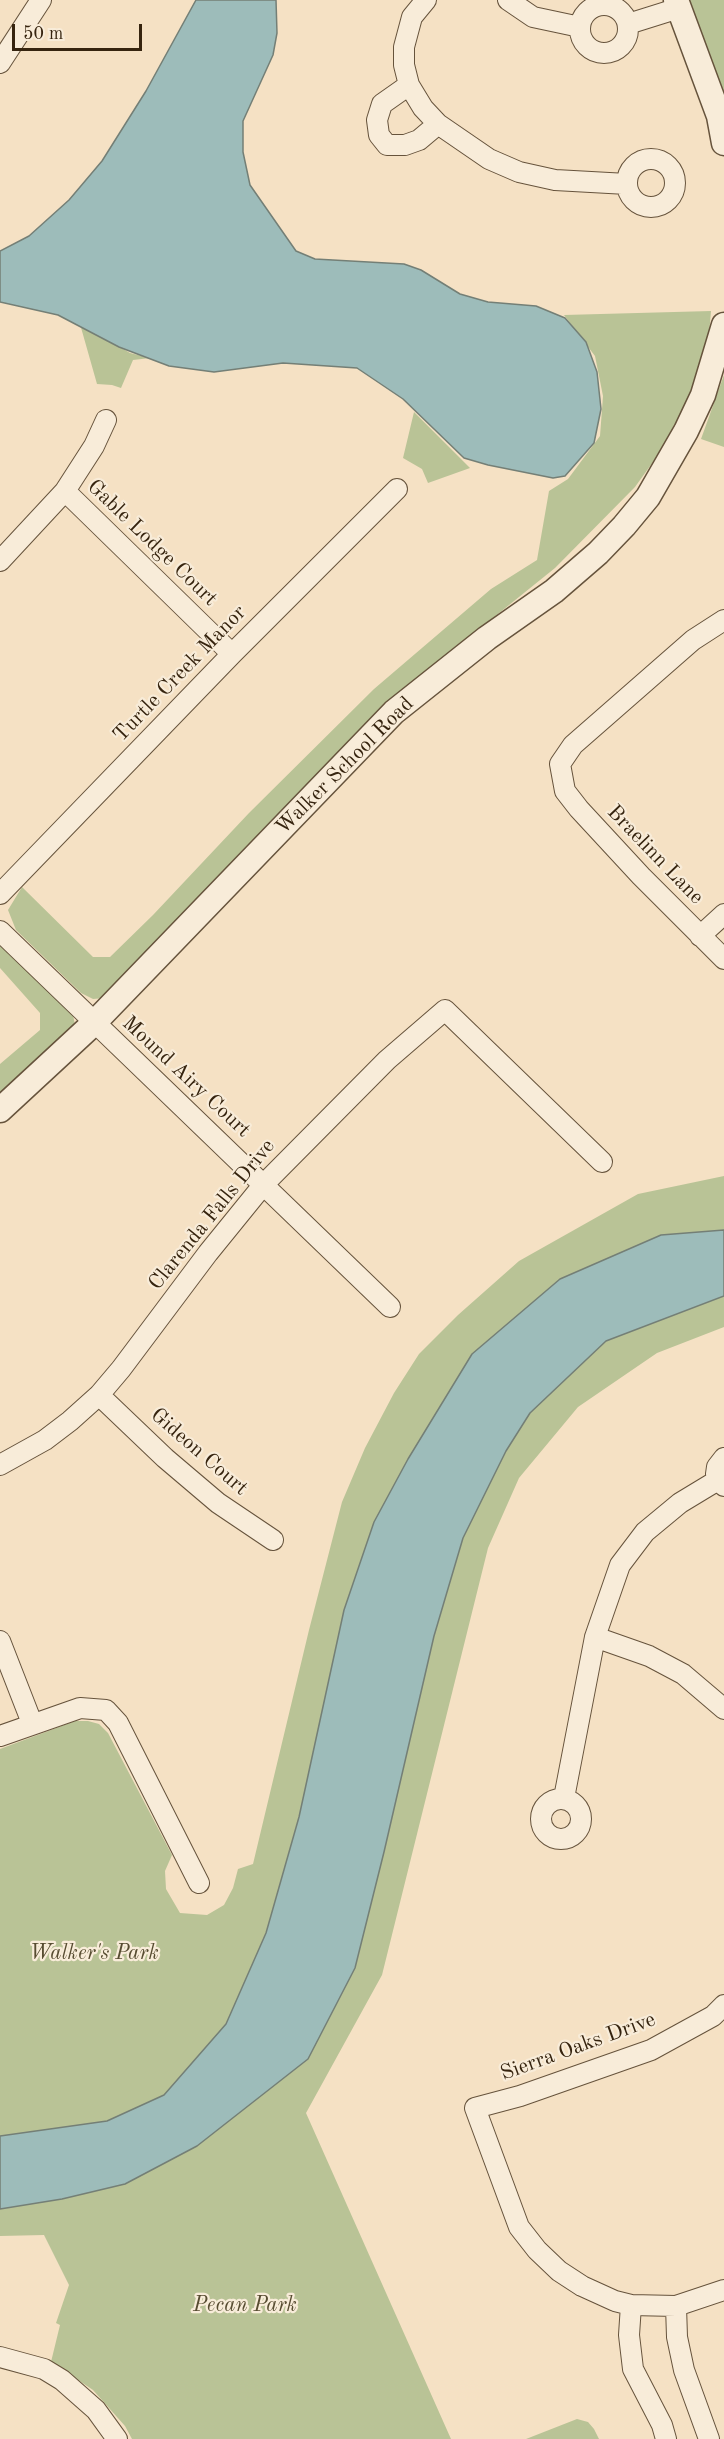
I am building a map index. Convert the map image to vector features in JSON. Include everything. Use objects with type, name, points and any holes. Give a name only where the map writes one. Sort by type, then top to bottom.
[{"type":"street","points":[[0,63],[40,0]]},
{"type":"street","points":[[426,0],[411,17],[404,47],[404,65],[409,85],[423,108],[438,124],[489,159],[519,172],[555,180],[627,184]]},
{"type":"street","points":[[508,0],[533,17],[580,27]]},
{"type":"street","points":[[628,24],[678,4],[719,116],[724,143]]},
{"type":"street","points":[[599,5],[614,7],[620,11],[628,24],[628,32],[621,47],[606,54],[597,53],[584,43],[580,27],[586,13],[599,5]]},
{"type":"street","points":[[409,85],[382,104],[377,120],[379,135],[387,145],[405,145],[419,140],[438,124]]},
{"type":"street","name":"Walker School Road","points":[[0,1110],[94,1023],[394,712],[488,638],[554,591],[598,553],[624,526],[648,497],[686,431],[703,395],[724,325]]},
{"type":"street","points":[[0,561],[65,491],[94,446],[106,420]]},
{"type":"street","name":"Turtle Creek Manor","points":[[0,894],[232,654],[396,489]]},
{"type":"street","name":"Gable Lodge Court","points":[[65,491],[232,654]]},
{"type":"street","name":"Braelinn Lane","points":[[724,620],[693,640],[573,745],[560,764],[565,792],[579,809],[640,876],[724,959]]},
{"type":"street","points":[[700,936],[724,914]]},
{"type":"street","name":"Mound Airy Court","points":[[0,931],[390,1307]]},
{"type":"street","name":"Clarenda Falls Drive","points":[[0,1465],[45,1440],[99,1395],[264,1184],[387,1060],[445,1010],[602,1162]]},
{"type":"street","name":"Gideon Court","points":[[99,1395],[165,1458],[218,1503],[273,1540]]},
{"type":"street","points":[[564,1798],[595,1637],[620,1564],[645,1532],[680,1503],[721,1483],[717,1467],[724,1458]]},
{"type":"street","points":[[595,1637],[649,1656],[683,1674],[724,1709]]},
{"type":"street","points":[[0,1641],[32,1723]]},
{"type":"street","points":[[0,1736],[80,1708],[106,1710],[118,1723],[199,1883]]},
{"type":"street","name":"Sierra Oaks Drive","points":[[631,2305],[615,2301],[582,2286],[559,2271],[537,2250],[519,2227],[475,2108],[520,2096],[651,2050],[713,2016],[724,2005]]},
{"type":"street","points":[[666,2439],[662,2425],[633,2369],[629,2335],[631,2305],[676,2306],[724,2290]]},
{"type":"street","points":[[676,2306],[676,2337],[684,2370],[709,2439]]},
{"type":"street","points":[[0,2357],[44,2369],[62,2380],[96,2410],[117,2439]]},
{"type":"green space","points":[[690,0],[724,0],[724,104],[718,83]]},
{"type":"green space","points":[[711,311],[709,335],[691,394],[658,455],[635,487],[555,568],[391,700],[105,998],[93,999],[81,993],[16,930],[8,910],[22,887],[93,957],[110,957],[249,813],[374,689],[491,589],[537,560],[549,491],[568,479],[600,436],[603,396],[595,356],[564,315]]},
{"type":"green space","points":[[80,324],[130,353],[150,358],[133,360],[121,388],[97,384]]},
{"type":"green space","points":[[724,375],[724,447],[701,439]]},
{"type":"green space","points":[[414,412],[470,468],[428,483],[422,469],[403,458]]},
{"type":"green space","points":[[0,944],[66,1007],[73,1015],[75,1025],[0,1103],[0,1064],[40,1030],[40,1013],[0,968]]},
{"type":"green space","points":[[724,1176],[724,1327],[657,1353],[578,1407],[519,1478],[488,1548],[382,1975],[306,2113],[451,2439],[132,2439],[125,2426],[93,2390],[51,2362],[60,2325],[56,2323],[69,2285],[44,2235],[0,2236],[0,1749],[75,1721],[99,1724],[108,1733],[172,1855],[165,1871],[166,1889],[180,1913],[207,1915],[224,1905],[233,1888],[238,1869],[253,1864],[342,1502],[365,1448],[394,1393],[419,1354],[458,1315],[519,1261],[638,1194]]},
{"type":"green space","points":[[577,2419],[588,2422],[599,2439],[526,2439]]},
{"type":"water","points":[[196,0],[276,0],[277,33],[273,55],[243,121],[243,152],[250,185],[296,251],[315,259],[404,264],[421,270],[460,294],[488,302],[536,306],[565,318],[586,342],[597,372],[601,409],[594,443],[565,476],[553,478],[464,458],[403,399],[357,368],[283,363],[214,372],[169,366],[119,347],[58,315],[0,302],[0,251],[29,236],[69,200],[102,161],[146,91]]},
{"type":"water","points":[[724,1230],[724,1296],[606,1341],[530,1413],[506,1451],[463,1538],[434,1636],[355,1968],[308,2059],[197,2146],[125,2184],[62,2199],[0,2209],[0,2136],[107,2121],[164,2095],[226,2024],[266,1933],[299,1817],[344,1610],[374,1522],[408,1459],[472,1354],[560,1279],[661,1235]]},
{"type":"park label","name":"Walker's Park","points":[[94,1953]]},
{"type":"park label","name":"Pecan Park","points":[[245,2305]]}]
